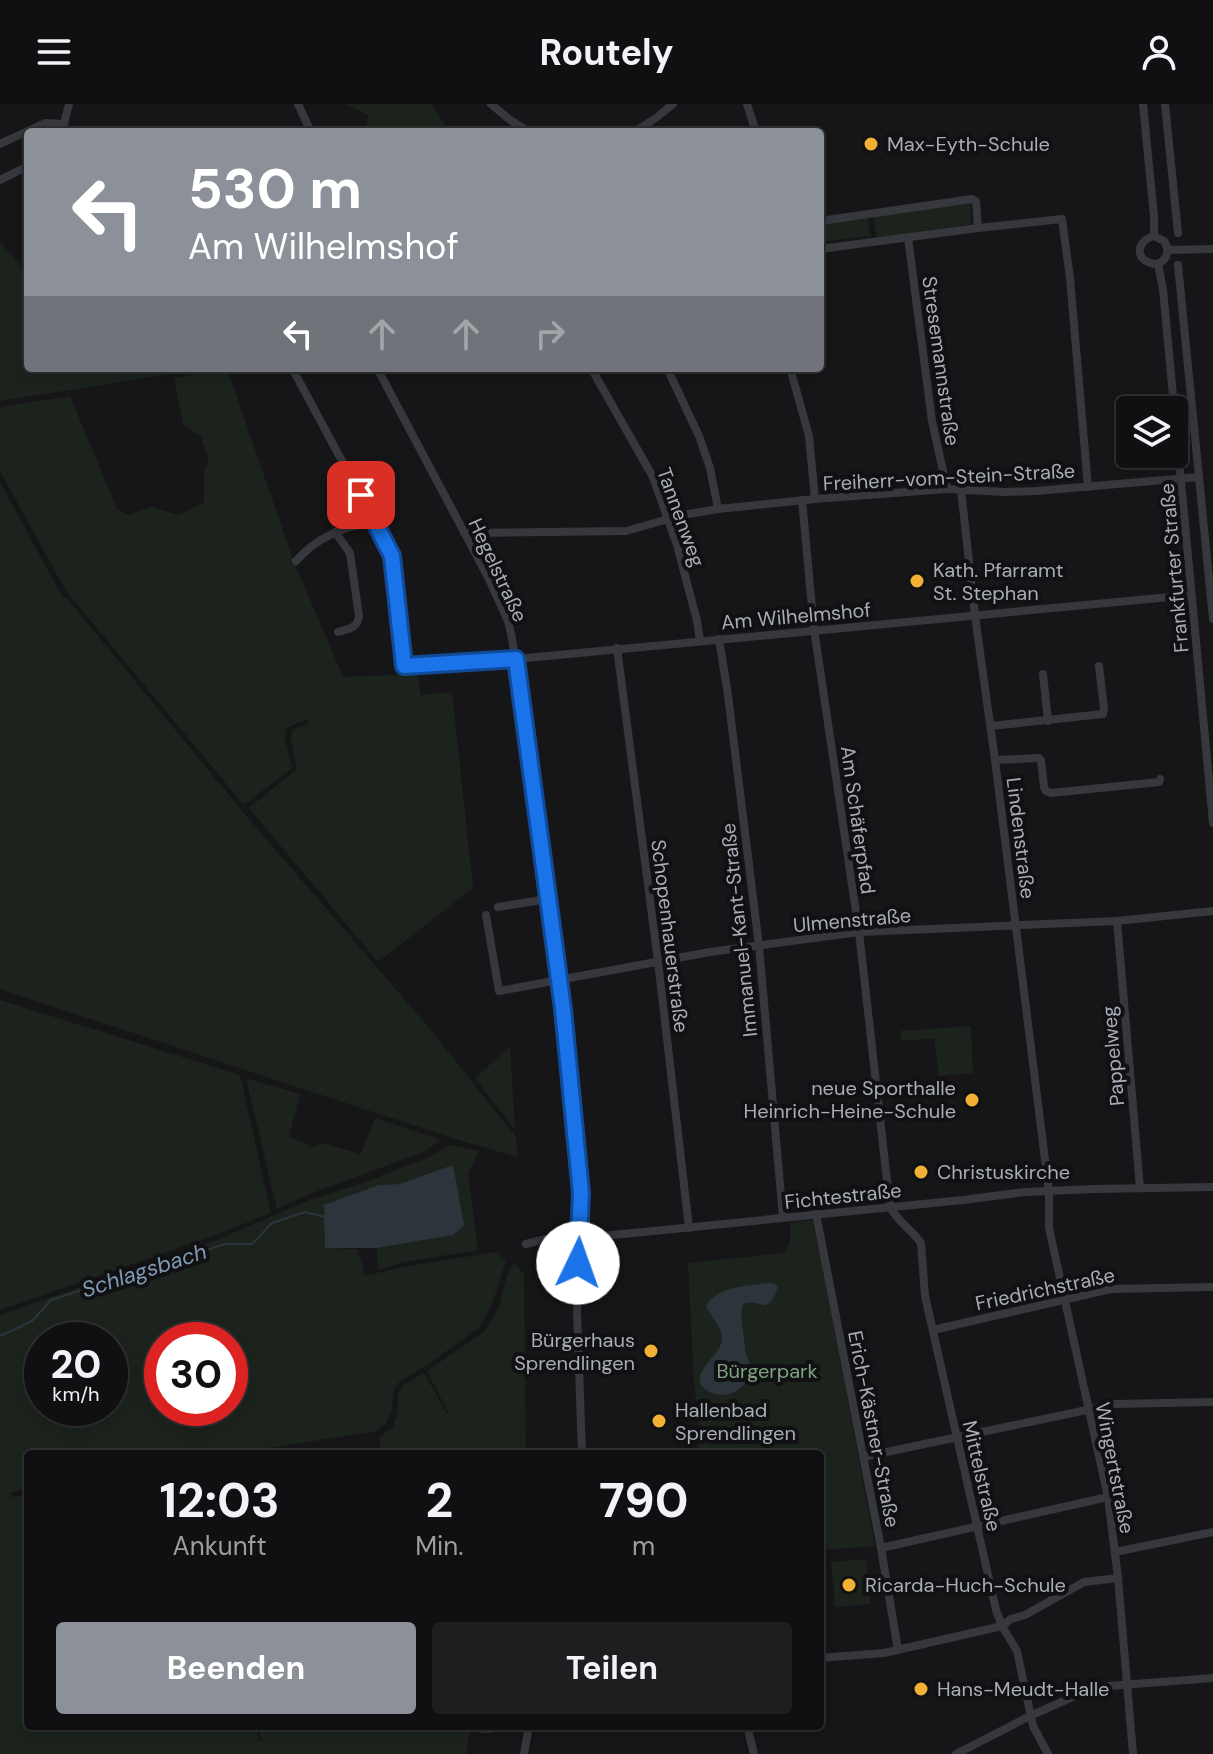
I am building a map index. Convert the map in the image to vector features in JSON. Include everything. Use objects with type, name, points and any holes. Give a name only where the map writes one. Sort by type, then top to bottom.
[{"type":"street","points":[[34,128],[45,123],[62,128],[69,104]]},
{"type":"street","points":[[298,104],[309,128]]},
{"type":"street","points":[[491,104],[523,128]]},
{"type":"street","points":[[640,128],[673,104]]},
{"type":"street","points":[[747,104],[755,128]]},
{"type":"street","points":[[1143,104],[1154,236]]},
{"type":"street","points":[[1165,104],[1178,233]]},
{"type":"street","points":[[0,144],[24,133]]},
{"type":"street","points":[[0,180],[24,168]]},
{"type":"street","points":[[824,220],[972,199],[976,201],[978,228]]},
{"type":"street","points":[[824,248],[1062,219],[1073,302],[1088,487]]},
{"type":"street","points":[[1154,236],[1164,241],[1168,250],[1165,259],[1158,264],[1148,263],[1141,257],[1140,247],[1145,239],[1154,236]]},
{"type":"street","name":"Stresemannstraße","points":[[908,238],[932,421],[947,489]]},
{"type":"street","points":[[1168,250],[1213,249]]},
{"type":"street","name":"Frankfurter Straße","points":[[1158,264],[1182,478],[1213,823]]},
{"type":"street","name":"Frankfurter Straße","points":[[1178,265],[1213,621]]},
{"type":"street","points":[[294,372],[375,522],[335,532],[318,541],[296,561]]},
{"type":"street","name":"Hegelstraße","points":[[379,372],[489,579],[508,621],[516,659],[560,980],[581,1193],[577,1311],[582,1450]]},
{"type":"street","name":"Tannenweg","points":[[593,372],[653,477],[691,596],[700,641]]},
{"type":"street","points":[[669,372],[699,436],[710,468],[718,509]]},
{"type":"street","points":[[791,372],[809,436],[815,499]]},
{"type":"street","name":"Freiherr-vom-Stein-Straße","points":[[464,533],[618,531],[718,509],[802,500],[947,489],[1020,492],[1199,477]]},
{"type":"street","name":"Lindenstraße","points":[[961,489],[1049,1191]]},
{"type":"street","name":"Am Schäferpfad","points":[[802,500],[814,629],[859,932],[890,1207]]},
{"type":"street","name":"Am Wilhelmshof","points":[[375,522],[392,556],[404,666],[516,659],[1191,595]]},
{"type":"street","points":[[335,532],[350,553],[359,616],[357,624],[338,632]]},
{"type":"street","points":[[1195,625],[1213,621]]},
{"type":"street","name":"Immanuel-Kant-Straße","points":[[719,639],[759,946],[783,1218]]},
{"type":"street","name":"Schopenhauerstraße","points":[[617,648],[689,1228]]},
{"type":"street","points":[[991,726],[1103,714],[1099,666]]},
{"type":"street","points":[[1043,674],[1048,721]]},
{"type":"street","points":[[995,760],[1039,758],[1044,787],[1051,793],[1159,782],[1160,779]]},
{"type":"street","points":[[498,907],[548,899]]},
{"type":"street","name":"Ulmenstraße","points":[[486,915],[499,991],[658,961],[859,932],[1117,921],[1213,911]]},
{"type":"street","name":"Pappelweg","points":[[1117,921],[1140,1188]]},
{"type":"street","name":"Fichtestraße","points":[[526,1244],[546,1239],[689,1228],[1049,1191],[1213,1187]]},
{"type":"street","name":"Wingertstraße","points":[[1049,1191],[1049,1228],[1108,1497],[1133,1754]]},
{"type":"street","name":"Mittelstraße","points":[[890,1207],[921,1243],[923,1290],[997,1614],[1017,1651],[1034,1730],[1048,1754]]},
{"type":"street","name":"Erich-Kästner-Straße","points":[[816,1214],[898,1650]]},
{"type":"street","name":"Friedrichstraße","points":[[933,1330],[1119,1288],[1213,1287]]},
{"type":"street","points":[[863,1457],[1121,1403],[1213,1402]]},
{"type":"street","points":[[881,1548],[1108,1497]]},
{"type":"street","points":[[1115,1552],[1213,1532]]},
{"type":"street","points":[[824,1658],[884,1653],[1002,1626],[1084,1582],[1118,1578]]},
{"type":"street","points":[[956,1754],[1095,1687],[1213,1678]]},
{"type":"street","points":[[524,1754],[528,1730]]},
{"type":"street","points":[[748,1730],[754,1754]]},
{"type":"green space","points":[[345,104],[431,104],[447,128],[366,128],[369,115]]},
{"type":"green space","points":[[971,202],[971,224],[877,238],[873,217]]},
{"type":"green space","points":[[868,218],[871,238],[824,241],[824,224]]},
{"type":"green space","points":[[0,242],[24,269],[24,372],[183,372],[0,401]]},
{"type":"green space","points":[[206,372],[228,372],[292,557],[343,677],[418,674],[420,695],[452,692],[473,888],[378,962],[249,808],[297,769],[292,730],[308,724],[307,719],[286,728],[285,739],[292,768],[244,805],[66,591],[0,471],[0,407],[70,396],[117,509],[129,515],[151,507],[179,515],[204,502],[204,471],[209,461],[201,437],[183,424],[174,378]]},
{"type":"green space","points":[[0,482],[63,598],[66,597],[242,811],[431,1030],[516,1137],[518,1157],[0,989]]},
{"type":"green space","points":[[0,1000],[240,1075],[271,1213],[0,1310]]},
{"type":"green space","points":[[971,1026],[973,1073],[939,1076],[934,1038],[901,1041],[900,1031]]},
{"type":"green space","points":[[510,1047],[515,1130],[475,1078]]},
{"type":"green space","points":[[248,1079],[300,1094],[289,1137],[315,1147],[322,1143],[361,1154],[375,1118],[441,1140],[426,1151],[277,1209]]},
{"type":"green space","points":[[451,1145],[479,1151],[468,1174],[478,1250],[404,1262],[378,1270],[377,1248],[453,1235],[400,1184],[379,1185],[325,1248],[357,1249],[364,1276],[495,1252],[506,1261],[492,1304],[479,1328],[400,1381],[394,1389],[386,1423],[376,1431],[258,1450],[24,1450],[24,1490],[10,1493],[11,1497],[24,1495],[24,1730],[257,1730],[258,1741],[264,1741],[259,1730],[472,1730],[466,1754],[0,1754],[0,1315],[217,1240],[309,1200],[366,1182]]},
{"type":"green space","name":"Bürgerpark","points":[[812,1220],[875,1546],[824,1550],[824,1450],[696,1450],[700,1438],[688,1263],[784,1253],[790,1242],[790,1223]]},
{"type":"green space","points":[[514,1263],[524,1274],[526,1450],[380,1450],[379,1438],[393,1427],[398,1411],[398,1394],[405,1384],[424,1373],[449,1414],[427,1371],[484,1332],[499,1307],[506,1278]]},
{"type":"green space","points":[[866,1559],[870,1604],[835,1607],[831,1562]]},
{"type":"shaded area","points":[[453,1165],[464,1225],[453,1235],[377,1248],[325,1248],[324,1205],[379,1185],[400,1184]]},
{"type":"shaded area","points":[[768,1283],[778,1287],[767,1305],[743,1304],[745,1350],[750,1366],[747,1380],[729,1394],[707,1391],[700,1378],[720,1346],[722,1336],[706,1306],[725,1291]]},
{"type":"waterway","name":"Schlagsbach","points":[[0,1336],[32,1321],[51,1300],[225,1244],[252,1244],[272,1223],[305,1212],[325,1217]]},
{"type":"place","name":"Max-Eyth-Schule","points":[[871,144]]},
{"type":"place","name":"Kath. Pfarramt St. Stephan","points":[[917,581]]},
{"type":"place","name":"neue Sporthalle Heinrich-Heine-Schule","points":[[972,1100]]},
{"type":"place","name":"Christuskirche","points":[[921,1172]]},
{"type":"place","name":"Bürgerhaus Sprendlingen","points":[[651,1351]]},
{"type":"place","name":"Hallenbad Sprendlingen","points":[[659,1421]]},
{"type":"place","name":"Ricarda-Huch-Schule","points":[[849,1585]]},
{"type":"place","name":"Hans-Meudt-Halle","points":[[921,1689]]},
{"type":"route","points":[[361,495],[391,552],[404,666],[516,659],[563,1009],[581,1193],[578,1263]]}]
